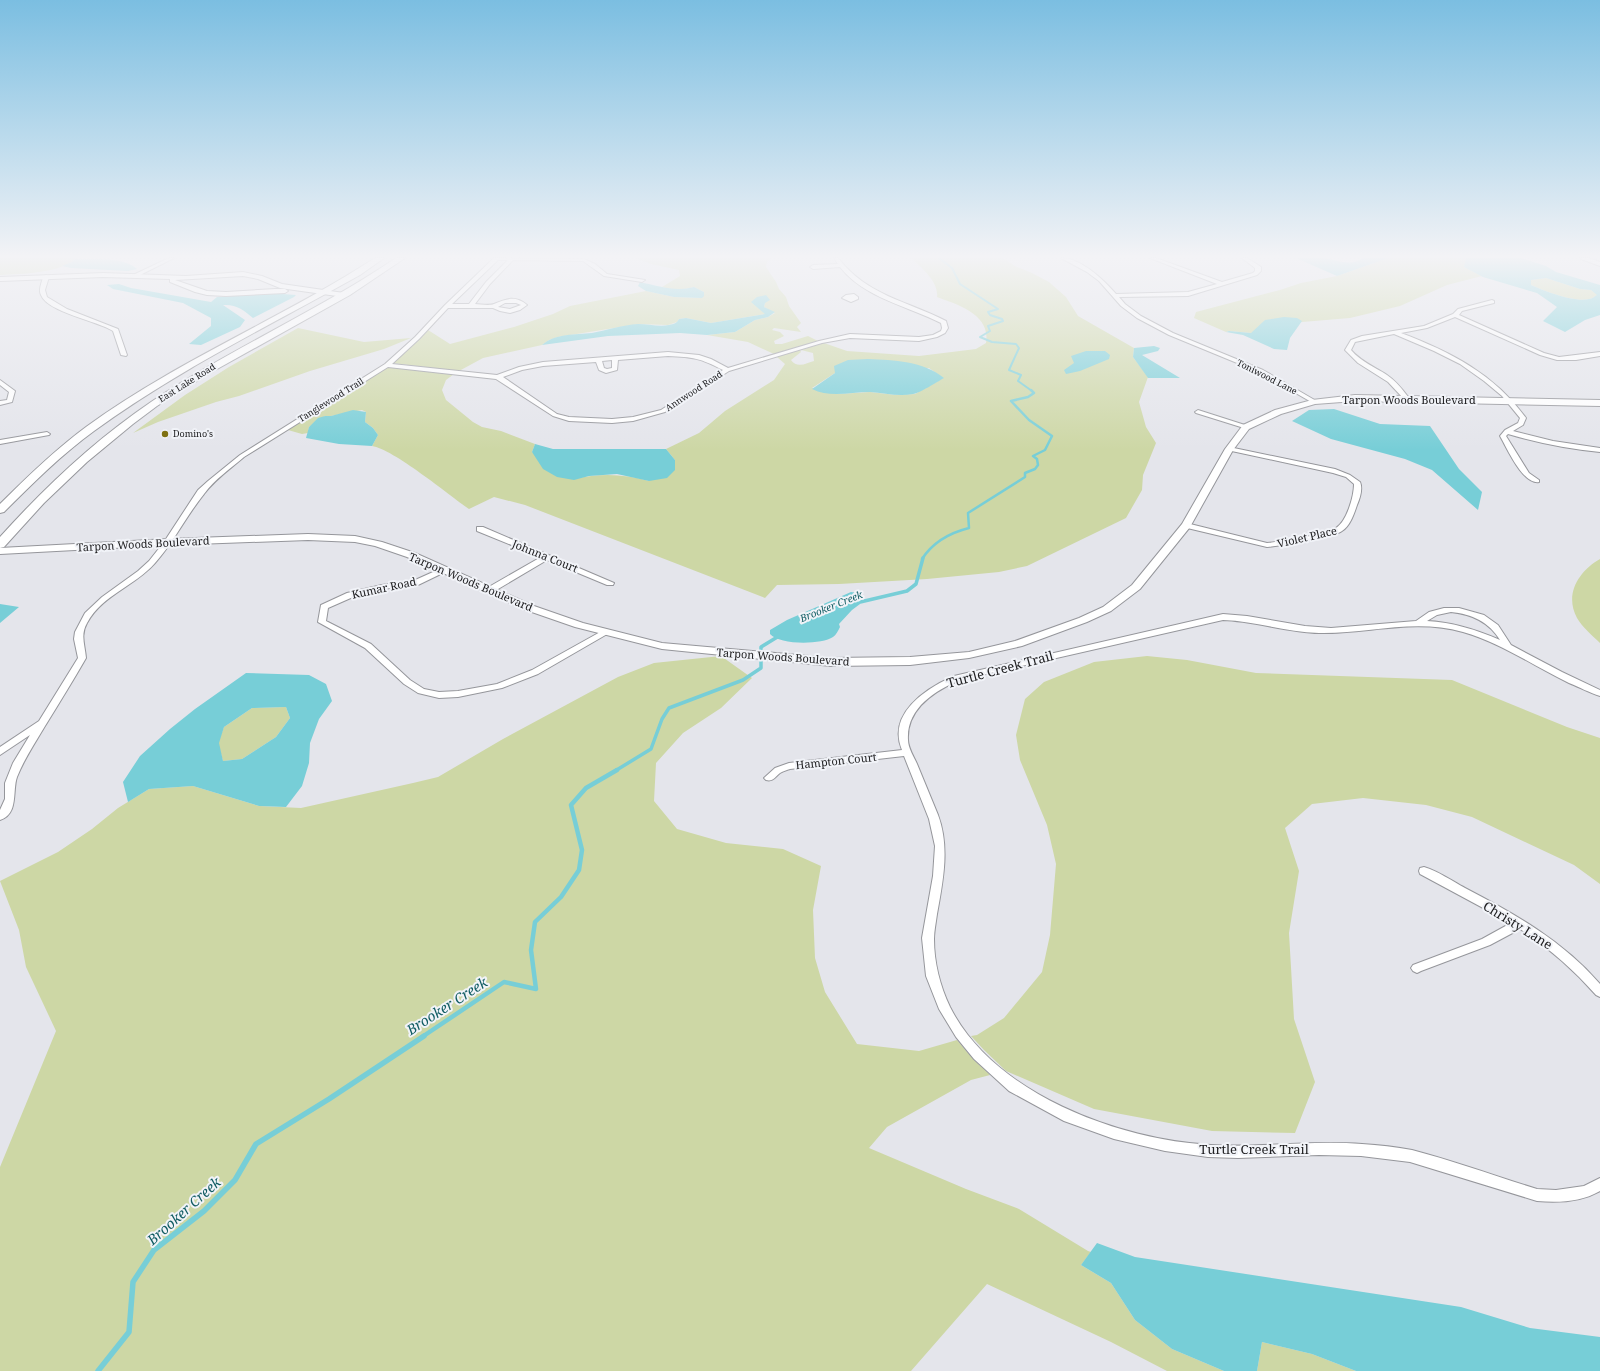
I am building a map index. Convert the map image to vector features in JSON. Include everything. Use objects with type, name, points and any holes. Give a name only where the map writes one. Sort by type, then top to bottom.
[{"type":"main road","name":"East Lake Road","points":[[0,510],[33,477],[89,430],[125,405],[208,355],[269,322]]},
{"type":"main road","name":"East Lake Road","points":[[0,544],[45,495],[121,428],[179,387],[296,322]]},
{"type":"street","points":[[98,322],[116,330],[124,355]]},
{"type":"street","name":"Tanglewood Trail","points":[[0,816],[6,810],[10,799],[10,782],[18,763],[82,658],[77,639],[80,628],[90,612],[102,600],[142,572],[155,560],[169,542],[183,517],[202,491],[242,456],[387,364],[432,322]]},
{"type":"street","name":"Annwood Road","points":[[387,364],[498,377],[555,415],[569,419],[612,421],[633,419],[663,411],[727,370],[834,339],[865,336],[919,339],[935,336],[943,332],[946,328],[944,322]]},
{"type":"street","name":"Toniwood Lane","points":[[1148,322],[1171,334],[1261,371],[1315,402]]},
{"type":"street","points":[[1406,398],[1396,386],[1386,378],[1355,360],[1348,350],[1353,341],[1362,338],[1425,327],[1438,322]]},
{"type":"street","points":[[1471,322],[1542,354],[1559,358],[1576,358],[1600,354]]},
{"type":"street","points":[[1396,333],[1410,338],[1477,372],[1498,389],[1523,418],[1521,424],[1507,431],[1504,436],[1506,441],[1526,474],[1537,481]]},
{"type":"street","points":[[498,377],[533,365],[668,354],[687,355],[710,360],[727,370]]},
{"type":"street","points":[[598,359],[601,369],[609,371],[615,369],[615,358]]},
{"type":"street","points":[[0,382],[12,392],[10,401],[0,403]]},
{"type":"street","name":"Tarpon Woods Boulevard","points":[[0,551],[169,542],[308,537],[348,538],[378,544],[411,555],[530,608],[579,625],[605,633],[662,646],[831,662],[910,661],[968,655],[1018,644],[1083,620],[1107,609],[1136,587],[1186,525],[1229,449],[1246,426],[1278,412],[1315,402],[1355,398],[1406,398],[1600,404]]},
{"type":"street","points":[[1198,412],[1246,426]]},
{"type":"street","points":[[1507,431],[1545,443],[1580,449],[1600,450]]},
{"type":"street","points":[[0,442],[47,434]]},
{"type":"street","name":"Violet Place","points":[[1186,525],[1266,545],[1280,544],[1338,531],[1345,526],[1359,491],[1358,483],[1348,476],[1328,469],[1229,449]]},
{"type":"street","name":"Johnna Court","points":[[480,529],[610,583]]},
{"type":"street","points":[[490,590],[546,557]]},
{"type":"street","name":"Kumar Road","points":[[445,570],[415,583],[382,587],[350,595],[324,607],[322,622],[368,646],[407,682],[421,691],[439,695],[458,694],[499,686],[535,672],[605,633]]},
{"type":"street","points":[[1419,624],[1427,617],[1439,611],[1462,611],[1489,621],[1497,629],[1507,646]]},
{"type":"street","name":"Turtle Creek Trail","points":[[1600,693],[1568,679],[1507,646],[1458,628],[1419,624],[1316,630],[1243,618],[1223,617],[948,681],[929,692],[909,712],[903,742],[934,819],[940,846],[938,876],[928,938],[930,963],[936,987],[945,1009],[960,1033],[978,1054],[1014,1087],[1068,1116],[1114,1133],[1165,1145],[1208,1151],[1238,1152],[1319,1149],[1361,1150],[1410,1156],[1537,1195],[1556,1196],[1586,1192],[1600,1184]]},
{"type":"street","points":[[0,752],[42,723]]},
{"type":"street","name":"Hampton Court","points":[[768,778],[778,770],[789,766],[907,753]]},
{"type":"street","name":"Christy Lane","points":[[1424,871],[1520,924],[1549,943],[1573,962],[1600,992]]},
{"type":"street","points":[[1417,968],[1486,942],[1520,924]]},
{"type":"green space","points":[[529,322],[677,322],[668,325],[639,324],[558,337],[549,340],[542,345],[483,358],[459,371],[392,363],[428,330],[450,344]]},
{"type":"green space","points":[[752,322],[800,322],[797,327],[801,332],[774,328],[772,330],[780,332],[784,336],[774,341],[775,344],[782,344],[808,336],[818,341],[774,354],[748,342],[707,335],[735,332]]},
{"type":"green space","points":[[981,322],[1088,322],[1134,348],[1133,357],[1148,377],[1139,402],[1146,427],[1156,443],[1143,475],[1142,490],[1126,518],[1027,566],[999,572],[927,579],[839,584],[777,585],[765,598],[525,505],[494,497],[469,509],[407,464],[393,455],[372,446],[378,435],[373,428],[365,422],[366,412],[362,410],[325,416],[309,427],[308,433],[302,434],[288,430],[388,366],[454,374],[446,380],[442,390],[446,400],[473,422],[482,427],[501,431],[535,444],[532,452],[574,479],[612,475],[649,481],[675,460],[666,449],[699,433],[725,411],[774,380],[785,364],[777,357],[800,350],[801,352],[791,360],[793,363],[799,365],[805,364],[814,361],[813,353],[801,350],[824,343],[847,351],[919,356],[976,349],[986,343],[984,325]],"holes":[[[929,368],[943,378],[915,394],[896,395],[870,392],[838,394],[812,388],[835,373]]]},
{"type":"green space","points":[[1203,322],[1302,322],[1251,333],[1226,332]]},
{"type":"green space","points":[[298,328],[364,342],[411,338],[384,349],[310,371],[239,396],[216,402],[158,422],[133,433],[185,395],[229,367]]},
{"type":"green space","points":[[1600,559],[1600,643],[1577,618],[1573,609],[1572,600],[1573,592],[1580,577],[1592,564]]},
{"type":"green space","points":[[721,656],[752,678],[721,708],[683,733],[656,763],[654,801],[677,829],[726,843],[783,849],[821,866],[813,910],[815,958],[825,992],[857,1044],[919,1051],[957,1040],[973,1059],[990,1075],[971,1080],[887,1127],[869,1148],[966,1189],[1019,1209],[1091,1252],[1081,1265],[1111,1283],[1135,1320],[1172,1349],[1224,1371],[1167,1371],[1111,1342],[987,1284],[911,1371],[0,1371],[0,1167],[56,1031],[26,967],[19,930],[0,881],[58,852],[92,829],[118,808],[149,789],[193,786],[259,806],[301,808],[413,783],[438,777],[503,739],[618,677],[654,663]]},
{"type":"green space","points":[[1147,656],[1187,660],[1256,673],[1452,680],[1567,727],[1600,738],[1600,884],[1574,865],[1472,817],[1426,805],[1363,798],[1312,804],[1285,828],[1299,871],[1289,933],[1294,1019],[1315,1082],[1295,1133],[1212,1131],[1094,1109],[1006,1071],[971,1036],[977,1035],[1004,1018],[1042,972],[1050,935],[1056,864],[1047,825],[1020,760],[1016,735],[1025,699],[1044,682],[1094,662]]},
{"type":"green space","points":[[286,707],[290,718],[276,737],[242,759],[223,761],[218,743],[224,727],[252,708]]},
{"type":"green space","points":[[1262,1342],[1312,1354],[1356,1371],[1257,1371]]},
{"type":"water","points":[[211,322],[244,322],[240,327],[201,345],[189,344],[211,326]]},
{"type":"water","points":[[676,322],[752,322],[735,332],[707,335],[680,333],[608,336],[542,345],[559,336],[592,333],[621,326],[638,324],[665,326]]},
{"type":"water","points":[[1263,322],[1301,322],[1290,338],[1287,350],[1274,349],[1243,335],[1226,332],[1251,333]]},
{"type":"water","points":[[1545,322],[1582,322],[1565,332]]},
{"type":"water","points":[[1154,346],[1160,348],[1158,351],[1142,355],[1180,378],[1148,378],[1133,357],[1134,348]]},
{"type":"water","points":[[1086,351],[1105,351],[1110,355],[1109,359],[1080,371],[1066,374],[1064,370],[1074,363],[1071,356]]},
{"type":"water","points":[[868,359],[908,362],[936,372],[944,378],[920,392],[908,395],[870,392],[833,394],[819,392],[812,389],[835,373],[834,366],[848,360]]},
{"type":"water","points":[[1334,409],[1380,424],[1430,426],[1459,469],[1482,492],[1478,510],[1432,470],[1405,459],[1331,439],[1292,421],[1309,410]]},
{"type":"water","points":[[353,410],[366,412],[365,422],[373,428],[378,435],[372,446],[339,444],[306,438],[309,427],[318,418]]},
{"type":"water","points":[[535,444],[553,449],[666,449],[675,460],[675,470],[667,478],[649,481],[617,474],[589,476],[574,480],[557,477],[543,469],[532,452]]},
{"type":"water","points":[[851,592],[857,593],[860,597],[860,604],[839,624],[840,627],[833,637],[827,640],[800,643],[775,638],[770,634],[770,630],[787,620]]},
{"type":"water","points":[[0,604],[19,607],[0,623]]},
{"type":"water","points":[[246,673],[309,675],[326,684],[332,701],[319,719],[310,743],[309,763],[302,786],[286,807],[259,806],[193,786],[149,789],[128,802],[123,782],[140,756],[195,709]],"holes":[[[286,707],[290,718],[276,737],[242,759],[223,761],[219,743],[224,727],[252,708]]]},
{"type":"water","points":[[1097,1243],[1135,1257],[1461,1307],[1530,1328],[1600,1337],[1600,1371],[1356,1371],[1312,1354],[1262,1342],[1257,1371],[1224,1371],[1172,1349],[1135,1320],[1111,1283],[1081,1265]]},
{"type":"waterway","name":"Brooker Creek","points":[[1000,322],[988,326],[990,331],[980,337],[992,342],[1016,344],[1019,348],[1009,370],[1021,375],[1018,381],[1032,391]]},
{"type":"waterway","name":"Brooker Creek","points":[[922,559],[926,553],[942,539],[969,528],[968,513],[1025,477],[1025,473],[1035,469],[1038,465],[1037,459],[1033,456],[1045,450],[1052,436],[1029,420],[1011,401],[1028,397],[1034,393],[1032,391]]},
{"type":"waterway","name":"Brooker Creek","points":[[856,603],[907,591],[916,584],[923,558]]},
{"type":"waterway","name":"Brooker Creek","points":[[761,651],[761,647],[779,636]]},
{"type":"waterway","name":"Brooker Creek","points":[[615,771],[651,749],[662,719],[669,708],[743,680],[761,668],[761,662]]},
{"type":"waterway","name":"Brooker Creek","points":[[422,1037],[504,982],[536,989],[531,950],[535,922],[561,897],[579,870],[582,850],[571,805],[586,788],[617,770]]},
{"type":"waterway","name":"Brooker Creek","points":[[98,1371],[129,1332],[133,1282],[154,1250],[204,1211],[235,1180],[256,1144],[329,1099],[424,1036]]},
{"type":"place","name":"Domino's","points":[[165,434]]}]
